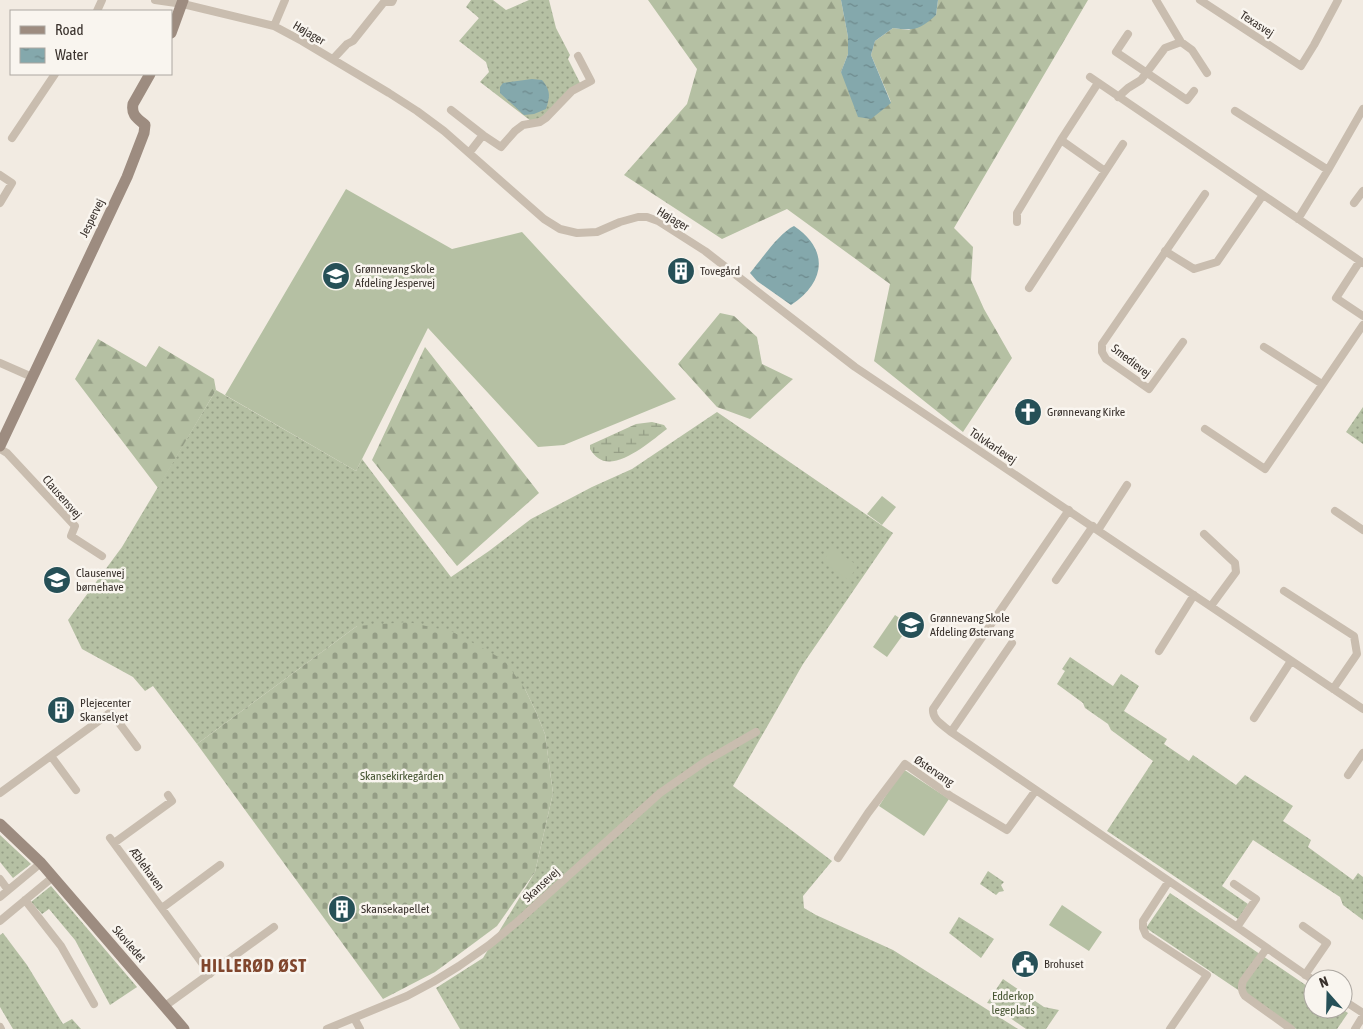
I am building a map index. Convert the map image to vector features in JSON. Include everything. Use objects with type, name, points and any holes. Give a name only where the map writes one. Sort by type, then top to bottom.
[{"type":"street","name":"Højager","points":[[155,0],[183,2],[274,26],[333,59],[417,111],[444,131],[544,219],[560,229],[577,233],[597,232],[638,217],[647,217],[658,221],[705,251],[855,367],[880,383]]},
{"type":"street","name":"Højager","points":[[274,26],[285,0]]},
{"type":"street","name":"Højager","points":[[333,59],[347,44],[353,41],[384,2],[392,2],[393,0]]},
{"type":"street","points":[[1156,0],[1181,42],[1192,50],[1207,73]]},
{"type":"street","name":"Texasvej","points":[[1200,0],[1301,66],[1338,0]]},
{"type":"street","points":[[172,30],[183,2]]},
{"type":"street","points":[[1128,34],[1116,52],[1188,100],[1194,91]]},
{"type":"street","points":[[1118,97],[1141,80],[1165,48],[1181,42]]},
{"type":"street","points":[[451,110],[501,147],[514,131],[523,125],[540,122],[572,91],[591,80],[578,56]]},
{"type":"street","points":[[12,138],[54,75]]},
{"type":"street","name":"Jespervej","points":[[0,447],[119,194],[141,142],[144,125],[134,115],[132,110],[133,104],[149,75]]},
{"type":"street","points":[[1090,78],[1362,262],[1336,298],[1363,316]]},
{"type":"street","points":[[1017,222],[1017,213],[1098,83]]},
{"type":"street","points":[[1298,218],[1363,109]]},
{"type":"street","points":[[1236,111],[1328,170]]},
{"type":"street","points":[[469,153],[483,135]]},
{"type":"street","points":[[1061,140],[1105,171]]},
{"type":"street","points":[[1029,288],[1123,144]]},
{"type":"street","points":[[0,175],[12,183],[0,203]]},
{"type":"street","points":[[1354,203],[1363,191]]},
{"type":"street","name":"Smedievej","points":[[1183,342],[1149,389],[1106,359],[1102,352],[1102,344],[1205,194]]},
{"type":"street","points":[[1165,251],[1194,269],[1217,262],[1263,195]]},
{"type":"street","points":[[1205,429],[1265,469],[1363,325]]},
{"type":"street","points":[[1264,347],[1322,384]]},
{"type":"street","points":[[0,363],[32,377]]},
{"type":"street","name":"Tolvkarlevej","points":[[880,383],[1363,709]]},
{"type":"street","name":"Clausensvej","points":[[0,447],[75,526],[71,536],[102,556]]},
{"type":"street","points":[[1056,580],[1127,485]]},
{"type":"street","points":[[1069,510],[933,709],[933,715],[936,720],[951,732],[1303,974]]},
{"type":"street","points":[[1335,511],[1363,530]]},
{"type":"street","points":[[1204,534],[1235,563],[1236,572],[1211,606]]},
{"type":"street","points":[[1284,591],[1354,636],[1357,654],[1333,689]]},
{"type":"street","points":[[1159,651],[1194,595]]},
{"type":"street","points":[[951,732],[1012,643]]},
{"type":"street","points":[[1254,718],[1292,661]]},
{"type":"street","points":[[0,793],[111,712],[137,747]]},
{"type":"street","name":"Skansevej","points":[[327,1029],[407,996],[459,966],[517,922],[660,793],[706,761],[756,732]]},
{"type":"street","points":[[1348,775],[1363,753]]},
{"type":"street","points":[[51,756],[76,790]]},
{"type":"street","name":"Østervang","points":[[838,858],[905,764],[952,797],[1007,830],[1036,790]]},
{"type":"street","name":"Æblehaven","points":[[168,794],[172,801],[112,841],[210,974]]},
{"type":"street","name":"Skovledet","points":[[0,824],[41,863],[184,1029]]},
{"type":"street","points":[[0,897],[41,863]]},
{"type":"street","name":"Æblehaven","points":[[162,908],[220,865]]},
{"type":"street","points":[[0,921],[53,877]]},
{"type":"street","points":[[0,879],[8,890]]},
{"type":"street","points":[[1169,881],[1143,922],[1143,928],[1146,935],[1207,975],[1170,1029]]},
{"type":"street","points":[[1234,884],[1256,899],[1237,927]]},
{"type":"street","points":[[25,900],[61,946],[94,1004]]},
{"type":"street","points":[[1303,926],[1327,943],[1309,969]]},
{"type":"street","points":[[165,1006],[274,927]]},
{"type":"street","points":[[1267,948],[1243,981],[1242,992],[1291,1029]]},
{"type":"street","points":[[1354,1029],[1363,1014]]},
{"type":"street","points":[[354,1018],[360,1029]]},
{"type":"green space","points":[[471,0],[493,0],[506,10],[529,0],[549,0],[556,28],[570,55],[568,59],[580,83],[544,117],[531,121],[480,82],[489,72],[486,62],[459,41],[479,18],[466,7]]},
{"type":"green space","points":[[648,0],[841,0],[848,37],[848,54],[841,72],[891,102],[871,55],[875,41],[893,28],[909,30],[936,15],[938,0],[1088,0],[954,228],[973,247],[971,280],[984,309],[1012,358],[963,432],[874,361],[890,284],[787,209],[722,239],[624,175],[687,104],[697,69]]},
{"type":"green space","points":[[346,189],[452,249],[522,232],[676,399],[564,445],[538,447],[428,328],[356,471],[225,395]]},
{"type":"green space","points":[[720,313],[734,316],[757,337],[762,364],[793,379],[750,419],[717,407],[678,364]]},
{"type":"green space","points":[[98,339],[146,367],[159,346],[214,379],[216,390],[158,488],[75,379]]},
{"type":"green space","points":[[425,347],[539,493],[457,566],[372,460]]},
{"type":"green space","points":[[216,390],[356,471],[362,459],[451,577],[531,519],[592,487],[632,469],[717,412],[893,533],[803,664],[733,786],[832,861],[803,896],[804,908],[893,950],[1018,1029],[460,1029],[436,988],[483,958],[535,872],[553,793],[545,734],[525,689],[357,626],[197,744],[153,686],[145,691],[133,677],[82,649],[68,620],[122,547]]},
{"type":"green space","points":[[1363,407],[1363,444],[1346,432]]},
{"type":"green space","points":[[652,422],[664,425],[667,429],[644,447],[624,458],[606,461],[597,457],[590,449],[590,445],[636,424]]},
{"type":"green space","points":[[882,496],[896,507],[882,525],[867,514]]},
{"type":"green space","points":[[831,549],[857,565],[849,579],[823,562]]},
{"type":"green space","points":[[895,615],[910,625],[887,657],[873,647]]},
{"type":"green space","name":"Skansekirkegården","points":[[408,622],[453,632],[504,660],[525,689],[545,734],[553,793],[535,872],[497,926],[435,972],[383,999],[197,744],[357,626]]},
{"type":"green space","points":[[1070,657],[1113,686],[1121,674],[1139,686],[1124,711],[1167,739],[1164,744],[1189,761],[1193,755],[1236,785],[1245,775],[1293,806],[1283,821],[1311,840],[1308,847],[1353,880],[1358,873],[1363,877],[1363,920],[1343,905],[1340,897],[1253,840],[1222,886],[1248,904],[1238,919],[1107,831],[1153,761],[1111,730],[1108,724],[1085,708],[1083,703],[1057,684],[1065,671],[1062,669]]},
{"type":"green space","points":[[903,769],[949,799],[924,836],[879,806]]},
{"type":"green space","points":[[0,835],[31,864],[13,878],[0,862]]},
{"type":"green space","points":[[988,871],[1004,882],[1001,885],[1004,891],[996,895],[980,884]]},
{"type":"green space","points":[[51,886],[137,987],[110,1005],[75,940],[49,909],[42,914],[31,902]]},
{"type":"green space","points":[[1170,893],[1303,983],[1303,1019],[1344,1019],[1337,1029],[1296,1029],[1146,928]]},
{"type":"green space","points":[[1062,905],[1102,932],[1089,951],[1049,925]]},
{"type":"green space","points":[[959,917],[994,939],[981,958],[949,933]]},
{"type":"green space","points":[[3,933],[27,965],[63,1024],[72,1019],[81,1029],[13,1029],[0,1007],[0,935]]},
{"type":"green space","name":"Edderkop legeplads","points":[[1003,979],[1044,1007],[1059,1010],[1046,1029],[1026,1029],[1003,1013],[996,1005],[987,1003]]},
{"type":"water","points":[[841,0],[938,0],[936,15],[925,24],[911,29],[893,28],[875,41],[871,55],[891,103],[871,119],[858,117],[841,72],[848,54],[848,37]]},
{"type":"water","points":[[532,79],[542,80],[549,94],[548,101],[546,109],[534,114],[524,115],[500,93],[500,87],[503,83]]},
{"type":"water","points":[[794,226],[806,235],[814,245],[819,266],[811,287],[791,305],[757,281],[750,273],[782,234]]},
{"type":"place","name":"Tovegård","points":[[681,271]]},
{"type":"place","name":"Grønnevang Skole Afdeling Jespervej","points":[[336,276]]},
{"type":"place","name":"Grønnevang Kirke","points":[[1028,412]]},
{"type":"place","name":"Clausenvej børnehave","points":[[57,580]]},
{"type":"place","name":"Grønnevang Skole Afdeling Østervang","points":[[911,625]]},
{"type":"place","name":"Plejecenter Skanselyet","points":[[61,710]]},
{"type":"place","name":"Skansekapellet","points":[[342,909]]},
{"type":"place","name":"Brohuset","points":[[1025,964]]},
{"type":"district","name":"HILLERØD ØST","points":[[254,965]]}]
